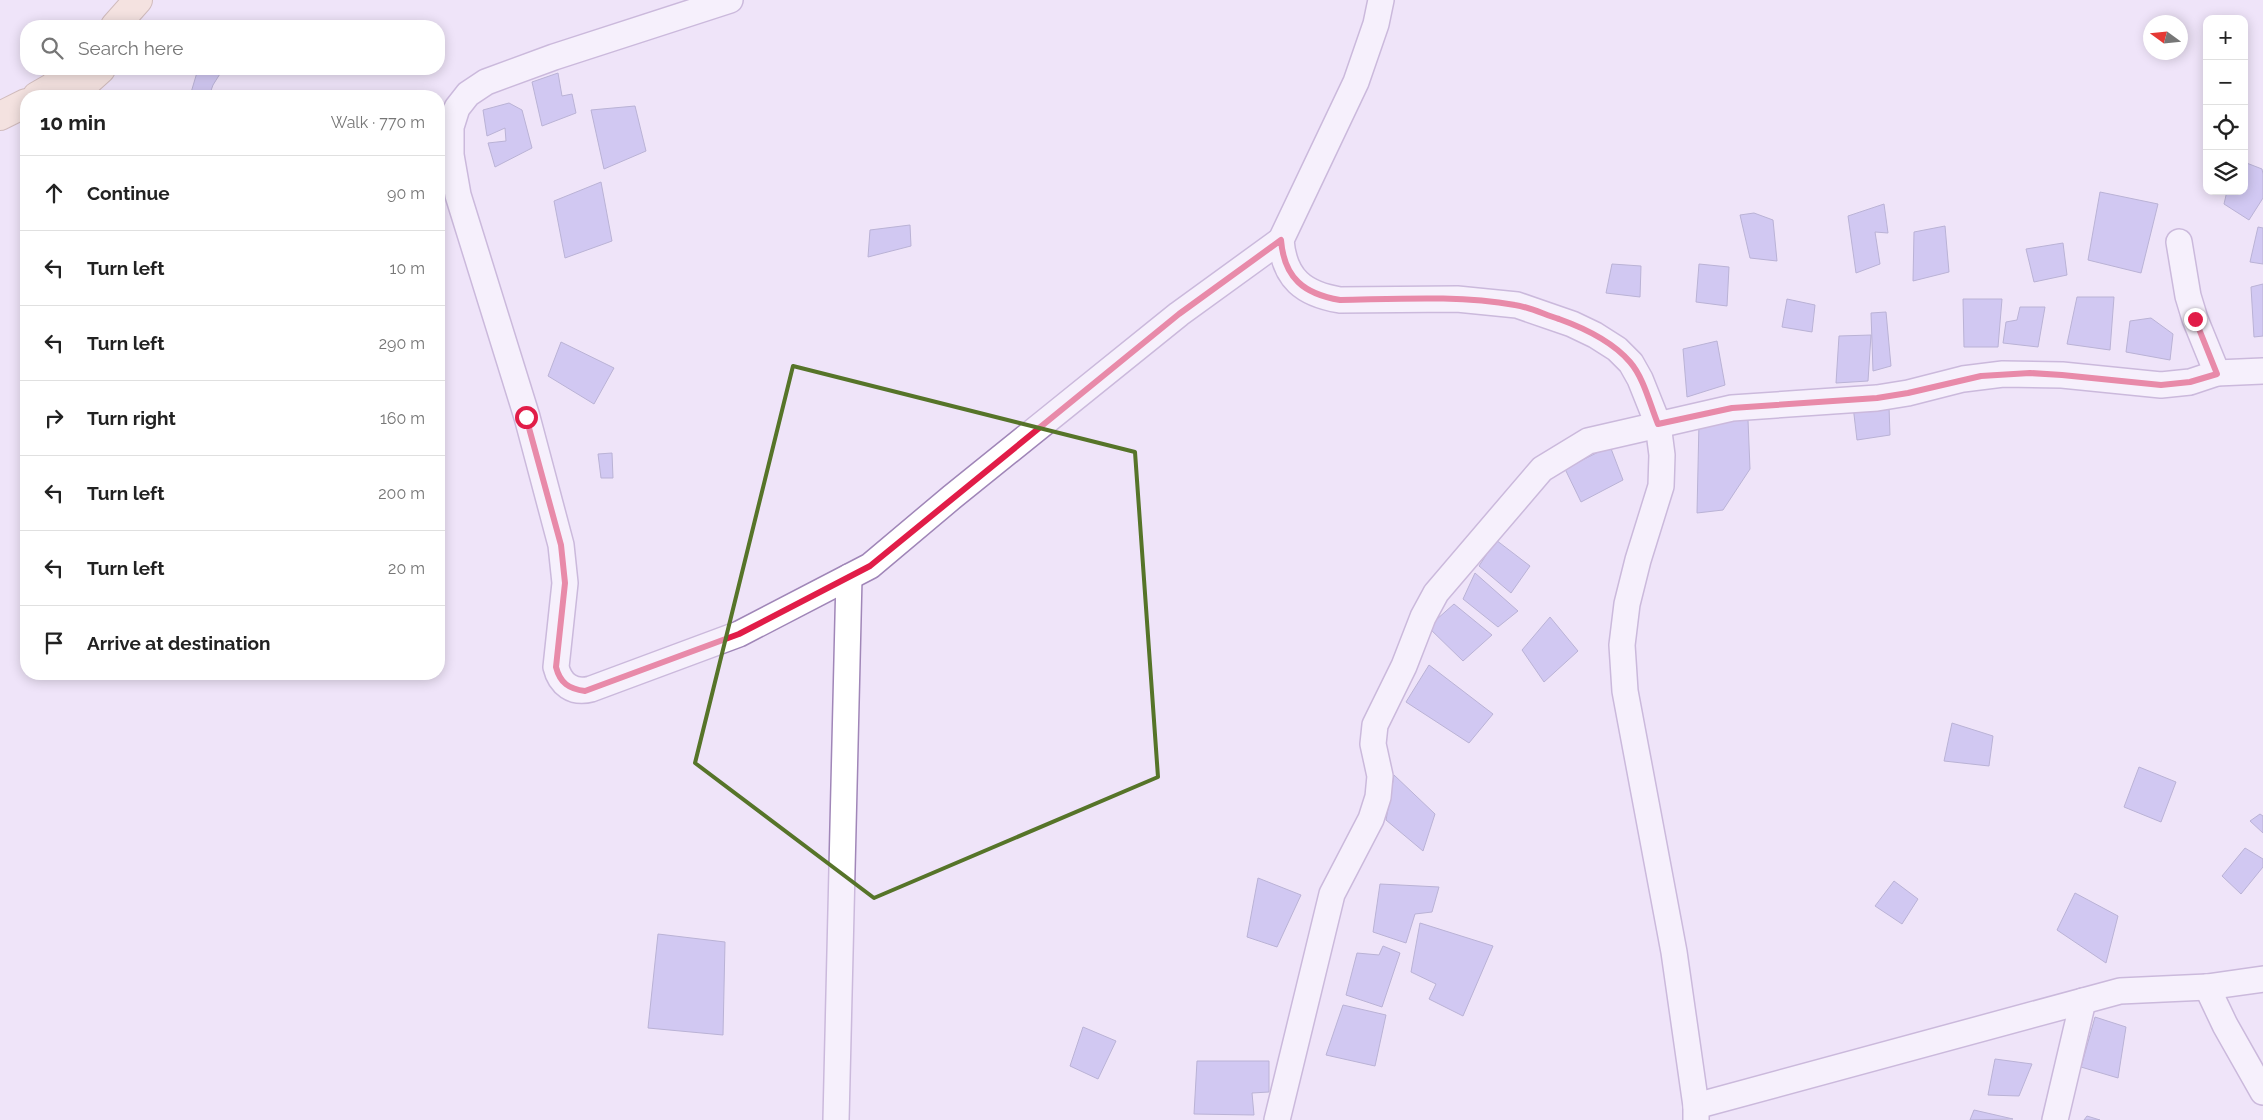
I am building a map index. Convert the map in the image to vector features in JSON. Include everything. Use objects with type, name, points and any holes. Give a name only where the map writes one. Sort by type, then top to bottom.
[{"type":"main road","points":[[120,20],[138,0]]},
{"type":"main road","points":[[141,20],[156,0]]},
{"type":"main road","points":[[48,90],[66,75]]},
{"type":"main road","points":[[78,90],[95,75]]},
{"type":"main road","points":[[0,116],[20,106]]},
{"type":"main road","points":[[0,135],[20,126]]},
{"type":"street","points":[[730,0],[554,57],[486,82],[468,94],[457,108],[451,127],[451,156],[458,195],[526,417],[561,545],[565,583],[556,667],[558,677],[566,686],[571,688],[585,691],[739,634],[870,566],[1179,314],[1281,240],[1356,82],[1376,24],[1381,0]]},
{"type":"street","points":[[1281,240],[1286,266],[1295,279],[1306,290],[1324,297],[1340,300],[1458,299],[1517,305],[1572,324],[1595,335],[1617,349],[1631,363],[1640,379],[1658,424],[1662,455],[1661,486],[1638,560],[1627,604],[1622,645],[1625,690],[1674,952],[1696,1113],[2120,991],[2207,986],[2263,979]]},
{"type":"street","points":[[2180,242],[2188,296],[2217,374]]},
{"type":"street","points":[[1276,1120],[1332,894],[1371,820],[1378,796],[1380,776],[1373,744],[1375,725],[1404,666],[1423,617],[1436,593],[1542,469],[1588,441],[1732,408],[1877,398],[1908,393],[1981,376],[2030,373],[2161,385],[2190,382],[2217,374],[2263,371]]},
{"type":"street","points":[[836,1120],[849,577]]},
{"type":"street","points":[[2207,986],[2225,1025],[2263,1092]]},
{"type":"street","points":[[2055,1120],[2083,1001]]},
{"type":"highlighted area","points":[[793,366],[1135,452],[1158,777],[874,898],[695,763]]},
{"type":"building","points":[[558,73],[562,96],[572,94],[576,113],[542,126],[532,82]]},
{"type":"building","points":[[196,75],[219,75],[211,90],[192,90]]},
{"type":"building","points":[[509,103],[522,110],[532,148],[495,167],[488,143],[506,141],[505,128],[487,136],[483,110]]},
{"type":"building","points":[[635,106],[646,151],[604,169],[591,110]]},
{"type":"building","points":[[2248,164],[2262,169],[2263,198],[2249,220],[2224,204],[2226,195],[2248,195]]},
{"type":"building","points":[[601,182],[612,241],[565,258],[554,201]]},
{"type":"building","points":[[2100,192],[2158,204],[2141,273],[2088,260]]},
{"type":"building","points":[[1884,204],[1888,233],[1875,232],[1880,264],[1856,273],[1848,216]]},
{"type":"building","points":[[1754,213],[1773,220],[1777,261],[1750,258],[1740,215]]},
{"type":"building","points":[[910,225],[911,246],[868,257],[870,230]]},
{"type":"building","points":[[1945,226],[1949,272],[1913,281],[1914,232]]},
{"type":"building","points":[[2258,227],[2263,228],[2263,264],[2250,262]]},
{"type":"building","points":[[2063,243],[2067,275],[2034,282],[2026,249]]},
{"type":"building","points":[[1612,264],[1641,266],[1640,297],[1606,293]]},
{"type":"building","points":[[1699,264],[1729,267],[1727,306],[1696,302]]},
{"type":"building","points":[[2263,284],[2263,336],[2254,337],[2251,287]]},
{"type":"building","points":[[2077,297],[2114,297],[2110,350],[2067,344]]},
{"type":"building","points":[[1787,299],[1815,305],[1812,332],[1782,327]]},
{"type":"building","points":[[1963,299],[2002,299],[1998,347],[1964,347]]},
{"type":"building","points":[[2020,307],[2045,307],[2038,347],[2003,343],[2006,322],[2017,320]]},
{"type":"building","points":[[1886,312],[1891,366],[1873,371],[1871,313]]},
{"type":"building","points":[[2151,318],[2173,334],[2170,360],[2126,352],[2130,321]]},
{"type":"building","points":[[1871,335],[1868,381],[1836,383],[1839,336]]},
{"type":"building","points":[[1717,341],[1725,385],[1687,397],[1683,349]]},
{"type":"building","points":[[561,342],[614,368],[594,404],[548,376]]},
{"type":"building","points":[[1853,406],[1889,407],[1890,435],[1857,440]]},
{"type":"building","points":[[1748,420],[1750,469],[1723,510],[1697,513],[1699,422]]},
{"type":"building","points":[[1610,446],[1623,480],[1581,502],[1565,469]]},
{"type":"building","points":[[612,453],[613,478],[601,478],[598,454]]},
{"type":"building","points":[[1496,540],[1530,566],[1511,593],[1479,566]]},
{"type":"building","points":[[1475,573],[1518,611],[1498,627],[1463,599]]},
{"type":"building","points":[[1454,604],[1492,635],[1463,661],[1428,627]]},
{"type":"building","points":[[1550,617],[1578,651],[1544,682],[1522,650]]},
{"type":"building","points":[[1429,665],[1493,714],[1469,743],[1406,702]]},
{"type":"building","points":[[1952,723],[1993,736],[1989,766],[1944,761]]},
{"type":"building","points":[[2139,767],[2176,782],[2161,822],[2124,807]]},
{"type":"building","points":[[1394,775],[1435,814],[1423,851],[1386,820]]},
{"type":"building","points":[[2260,814],[2263,816],[2263,833],[2250,821]]},
{"type":"building","points":[[2245,848],[2263,859],[2263,867],[2241,894],[2222,876]]},
{"type":"building","points":[[1258,878],[1301,895],[1277,947],[1247,937]]},
{"type":"building","points":[[1894,881],[1918,899],[1902,924],[1875,906]]},
{"type":"building","points":[[1380,884],[1439,887],[1432,912],[1415,914],[1406,943],[1373,932]]},
{"type":"building","points":[[2075,893],[2118,916],[2106,963],[2057,930]]},
{"type":"building","points":[[1420,923],[1493,946],[1463,1016],[1429,999],[1436,984],[1411,972]]},
{"type":"building","points":[[658,934],[725,942],[723,1035],[648,1028]]},
{"type":"building","points":[[1383,946],[1400,953],[1382,1007],[1346,995],[1357,953],[1379,955]]},
{"type":"building","points":[[1343,1005],[1386,1015],[1375,1066],[1326,1055]]},
{"type":"building","points":[[2095,1017],[2126,1027],[2118,1078],[2081,1067]]},
{"type":"building","points":[[1083,1027],[1116,1041],[1098,1079],[1070,1066]]},
{"type":"building","points":[[1995,1059],[2032,1064],[2019,1096],[1988,1095]]},
{"type":"building","points":[[1197,1061],[1269,1061],[1269,1092],[1252,1093],[1254,1115],[1194,1114]]},
{"type":"building","points":[[1974,1110],[2013,1119],[1970,1120]]},
{"type":"building","points":[[2087,1116],[2100,1120],[2084,1120]]},
{"type":"route","points":[[526,417],[561,545],[565,583],[556,667],[558,677],[566,686],[585,691],[739,634],[870,566],[952,497],[1179,314],[1281,240],[1286,266],[1295,279],[1306,290],[1324,297],[1340,300],[1458,299],[1517,305],[1572,324],[1595,335],[1617,349],[1631,363],[1640,379],[1658,424],[1732,408],[1877,398],[1908,393],[1963,379],[2003,374],[2062,375],[2161,385],[2190,382],[2217,374],[2195,319]]}]
